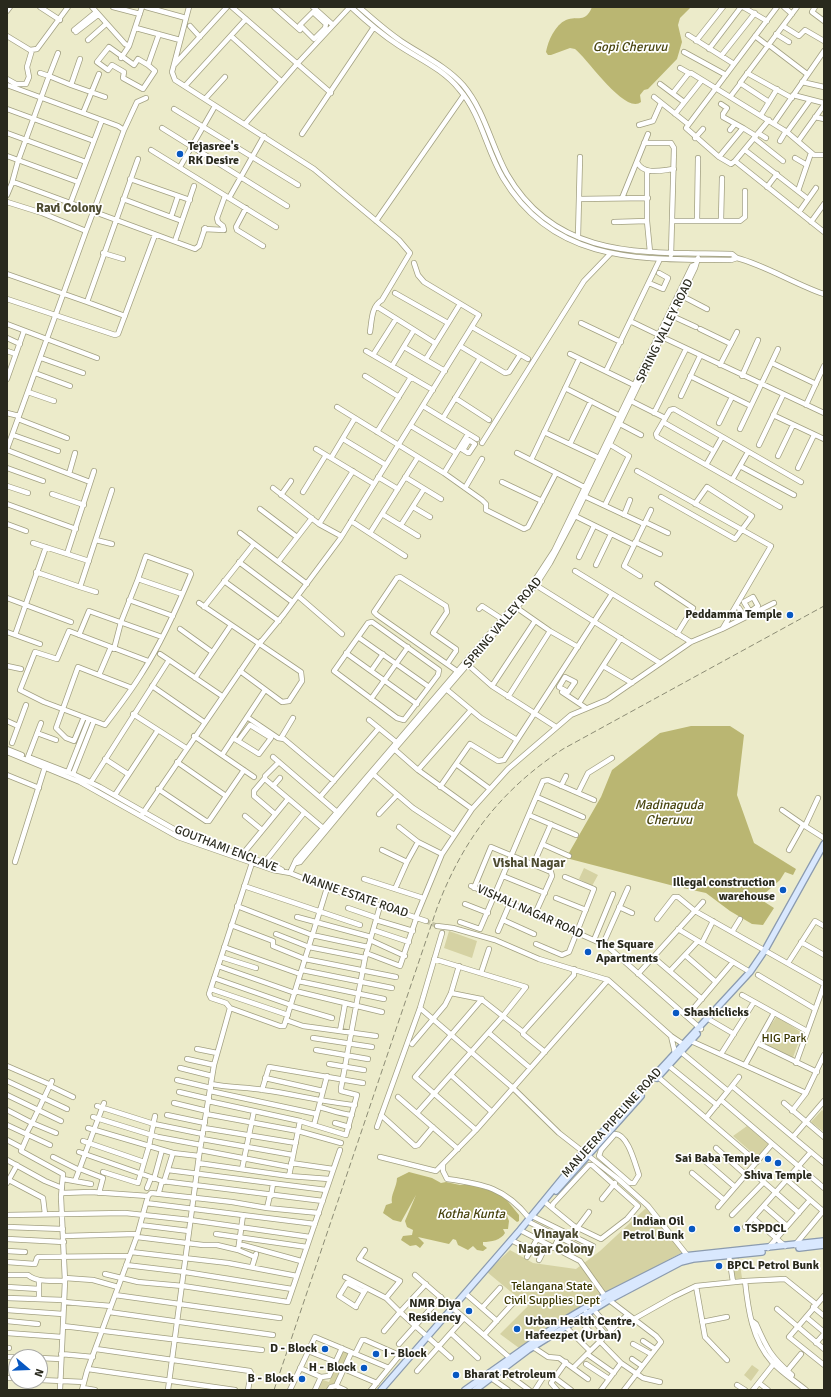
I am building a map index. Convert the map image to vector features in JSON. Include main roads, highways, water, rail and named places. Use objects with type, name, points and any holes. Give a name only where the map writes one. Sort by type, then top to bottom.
[{"type":"main road","name":"MANJEERA PIPELINE ROAD","points":[[644,1090],[669,1066],[691,1041],[700,1028],[750,972],[766,951],[824,844]]},
{"type":"main road","name":"MANJEERA PIPELINE ROAD","points":[[453,1308],[513,1241],[586,1153],[644,1090],[683,1044],[710,1020],[752,972],[766,951],[823,850]]},
{"type":"main road","name":"MANJEERA PIPELINE ROAD","points":[[531,1219],[546,1203],[556,1188]]},
{"type":"main road","name":"MANJEERA PIPELINE ROAD","points":[[381,1390],[521,1231]]},
{"type":"main road","points":[[628,1288],[687,1255],[768,1248],[823,1241]]},
{"type":"main road","points":[[465,1390],[542,1334],[586,1312],[607,1298],[686,1260],[729,1256],[823,1241]]},
{"type":"main road","points":[[474,1390],[586,1312],[594,1310],[607,1298]]},
{"type":"main road","name":"MANJEERA PIPELINE ROAD","points":[[385,1390],[428,1337]]},
{"type":"water","name":"Gopi Cheruvu","points":[[592,7],[691,7],[680,18],[678,25],[682,42],[677,59],[648,89],[644,90],[640,95],[641,102],[634,104],[616,93],[575,49],[570,48],[551,55],[548,55],[546,52],[550,38],[555,29],[562,22],[587,16]]},
{"type":"water","name":"Madinaguda Cheruvu","points":[[691,726],[730,726],[744,735],[737,795],[754,843],[796,869],[793,875],[785,872],[780,880],[763,895],[763,901],[774,908],[763,925],[752,924],[730,911],[706,893],[566,858],[601,797],[612,770],[660,733]]},
{"type":"water","name":"Kotha Kunta","points":[[409,1172],[432,1178],[441,1183],[446,1182],[460,1185],[476,1185],[487,1190],[492,1188],[505,1198],[519,1215],[519,1221],[517,1222],[506,1213],[509,1221],[508,1229],[503,1229],[505,1233],[498,1239],[483,1242],[483,1245],[487,1248],[483,1251],[477,1250],[473,1246],[468,1250],[458,1245],[456,1240],[453,1239],[449,1244],[418,1237],[424,1243],[420,1248],[416,1245],[410,1246],[401,1240],[403,1236],[412,1235],[413,1230],[407,1227],[405,1221],[416,1195],[401,1222],[393,1220],[383,1213],[386,1205],[392,1203],[397,1178]]},
{"type":"tunnel","points":[[426,921],[437,926]]},
{"type":"railway","points":[[274,1390],[437,908],[447,883],[459,860],[486,818],[521,781],[563,749],[824,606]]},
{"type":"place","name":"Tejasree's RK Desire","points":[[180,154]]},
{"type":"place","name":"Peddamma Temple","points":[[790,615]]},
{"type":"place","name":"Illegal construction warehouse","points":[[783,890]]},
{"type":"place","name":"The Square Apartments","points":[[588,952]]},
{"type":"place","name":"Shashiclicks","points":[[676,1013]]},
{"type":"place","name":"Sai Baba Temple","points":[[768,1159]]},
{"type":"place","name":"Shiva Temple","points":[[778,1163]]},
{"type":"place","name":"Indian Oil Petrol Bunk","points":[[692,1229]]},
{"type":"place","name":"TSPDCL","points":[[737,1229]]},
{"type":"place","name":"BPCL Petrol Bunk","points":[[719,1266]]},
{"type":"place","name":"NMR Diya Residency","points":[[469,1311]]},
{"type":"place","name":"Urban Health Centre, Hafeezpet (Urban)","points":[[517,1329]]},
{"type":"place","name":"D - Block","points":[[325,1349]]},
{"type":"place","name":"I - Block","points":[[376,1354]]},
{"type":"place","name":"H - Block","points":[[364,1368]]},
{"type":"place","name":"Bharat Petroleum","points":[[456,1375]]},
{"type":"place","name":"B - Block","points":[[302,1379]]},
{"type":"district","name":"Ravi Colony","points":[[69,209]]},
{"type":"district","name":"Vishal Nagar","points":[[529,864]]},
{"type":"district","name":"Vinayak Nagar Colony","points":[[556,1242]]},
{"type":"park label","name":"HIG Park","points":[[784,1039]]},
{"type":"park label","name":"Telangana State Civil Supplies Dept","points":[[552,1294]]}]
